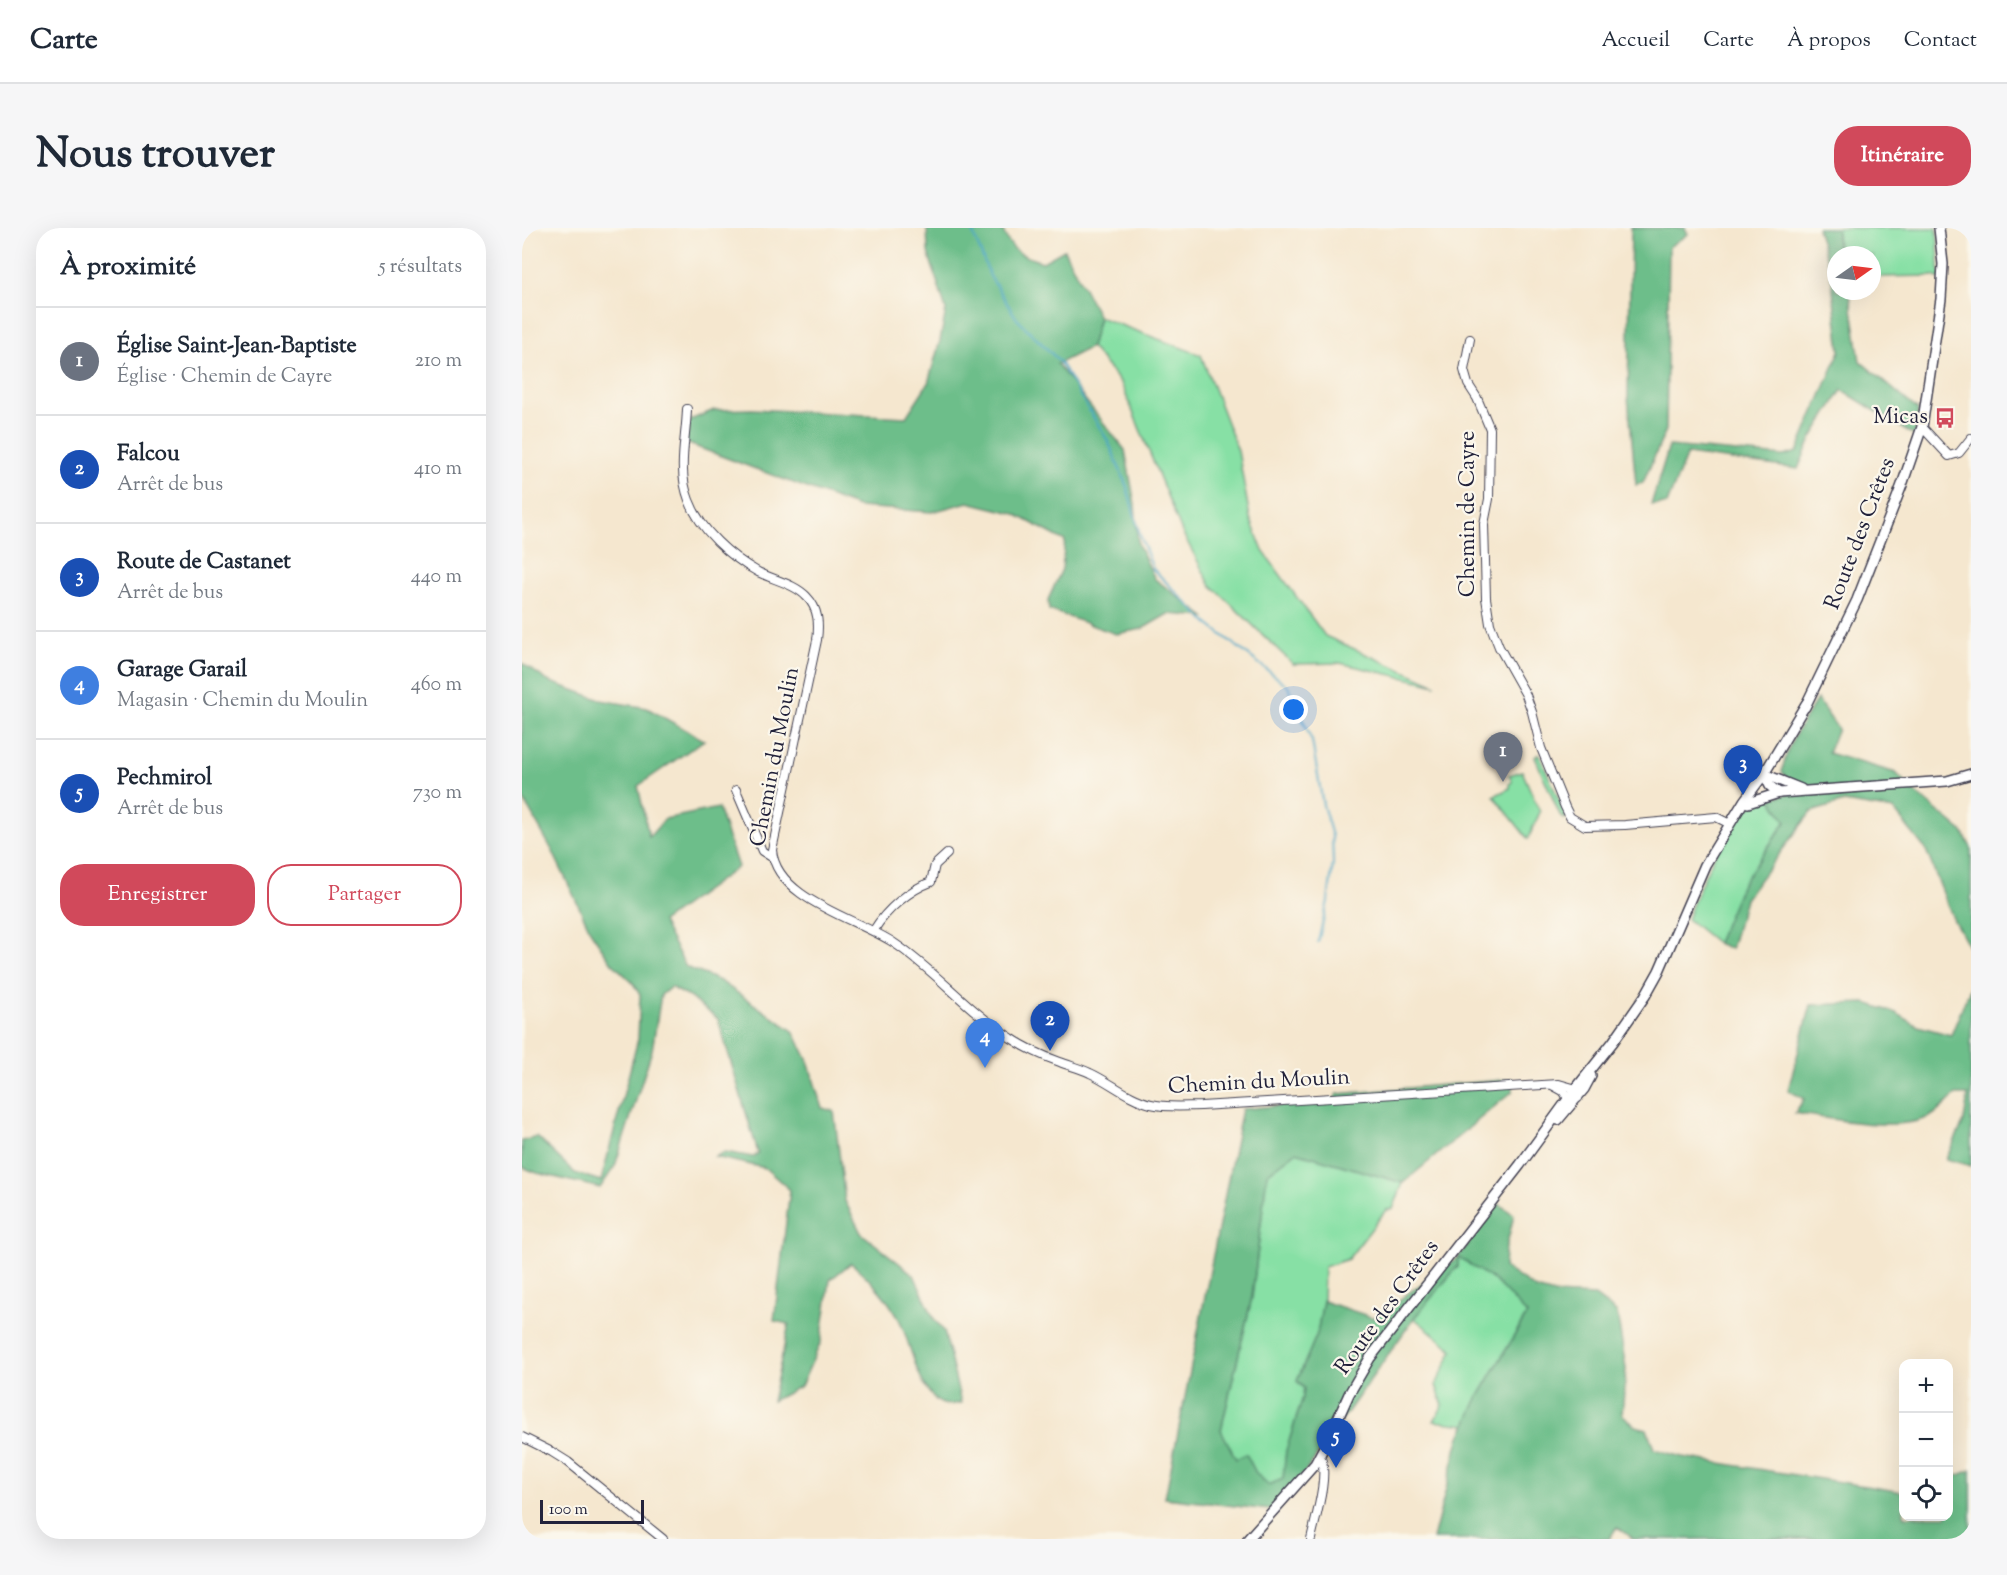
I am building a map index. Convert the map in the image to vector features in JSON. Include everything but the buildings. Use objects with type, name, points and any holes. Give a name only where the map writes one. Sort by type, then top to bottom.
[{"type":"street","name":"Route des Crêtes","points":[[1730,824],[1766,776],[1806,704],[1857,600],[1922,427],[1941,299],[1943,264],[1939,228]]},
{"type":"street","name":"Chemin de Cayre","points":[[1470,339],[1464,370],[1468,384],[1488,422],[1491,440],[1489,499],[1484,524],[1486,598],[1490,624],[1499,647],[1526,696],[1545,758],[1565,807],[1574,820],[1584,826],[1716,817],[1730,824]]},
{"type":"street","name":"Chemin du Moulin","points":[[687,409],[682,447],[682,474],[694,512],[715,538],[745,564],[806,595],[814,607],[818,621],[817,640],[773,840],[775,864],[788,881],[804,895],[874,930],[906,951],[970,1008],[1010,1038],[1035,1052],[1092,1074],[1149,1104],[1201,1106],[1559,1084],[1568,1085],[1573,1096]]},
{"type":"street","points":[[1922,427],[1949,456],[1959,453],[1971,438]]},
{"type":"street","name":"Route des Crêtes","points":[[1248,1539],[1301,1481],[1320,1456],[1349,1394],[1370,1358],[1573,1096],[1645,996],[1659,971],[1705,865],[1730,824],[1777,762],[1806,704]]},
{"type":"street","points":[[1777,762],[1777,773],[1783,783]]},
{"type":"street","points":[[1748,803],[1779,793],[1947,780],[1971,774]]},
{"type":"street","points":[[1766,776],[1806,791]]},
{"type":"street","points":[[1766,776],[1779,793]]},
{"type":"street","points":[[736,790],[762,851],[773,858]]},
{"type":"street","points":[[874,930],[879,922],[915,888],[931,882],[935,865],[947,854]]},
{"type":"street","points":[[522,1437],[552,1452],[576,1468],[663,1539]]},
{"type":"street","points":[[1311,1539],[1322,1483],[1323,1464],[1320,1456]]},
{"type":"green space","points":[[927,228],[1002,228],[1005,236],[1017,251],[1043,262],[1064,250],[1099,317],[1091,347],[1057,364],[1125,450],[1135,504],[1138,544],[1155,579],[1205,617],[1168,614],[1142,629],[1116,634],[1049,610],[1048,600],[1062,569],[1065,541],[1013,513],[968,502],[932,512],[858,507],[686,443],[690,420],[714,410],[752,409],[906,417],[928,383],[946,310],[928,252]]},
{"type":"green space","points":[[1631,228],[1685,228],[1688,234],[1669,247],[1666,430],[1643,483],[1636,485],[1628,397]]},
{"type":"green space","points":[[1817,228],[1837,228],[1837,246],[1827,246],[1827,261]]},
{"type":"green space","points":[[1837,228],[1937,228],[1940,279],[1933,276],[1881,277],[1881,246],[1838,246]]},
{"type":"green space","points":[[1834,300],[1851,300],[1860,361],[1918,410],[1915,436],[1842,390],[1811,439],[1798,469],[1687,454],[1667,504],[1651,505],[1669,446],[1784,456],[1797,452],[1840,351]]},
{"type":"green space","points":[[1099,317],[1201,355],[1238,451],[1250,518],[1263,551],[1325,636],[1436,685],[1340,663],[1293,664],[1210,584],[1182,532],[1121,383],[1091,347]]},
{"type":"green space","points":[[522,663],[548,681],[601,700],[647,708],[704,740],[638,786],[649,837],[665,819],[718,808],[738,867],[662,922],[686,967],[720,981],[793,1031],[808,1061],[822,1108],[834,1111],[845,1201],[861,1233],[914,1275],[934,1319],[944,1331],[961,1403],[943,1404],[935,1399],[921,1379],[899,1319],[878,1289],[851,1263],[830,1280],[821,1342],[801,1386],[772,1401],[789,1324],[774,1321],[790,1190],[765,1168],[715,1157],[725,1152],[753,1157],[758,1153],[718,1019],[689,997],[671,987],[661,995],[652,1050],[615,1166],[600,1188],[537,1173],[522,1167],[522,1141],[537,1137],[575,1173],[601,1181],[638,1039],[640,995],[633,983],[612,963],[592,934],[552,850],[522,797]]},
{"type":"green space","points":[[1817,699],[1838,729],[1828,753],[1896,773],[1912,790],[1963,832],[1971,848],[1971,950],[1954,921],[1926,850],[1894,810],[1844,802],[1811,812],[1745,899],[1731,949],[1717,943],[1742,884],[1786,822],[1771,798],[1816,787],[1789,780],[1782,772],[1791,743]]},
{"type":"green space","points":[[1539,754],[1566,816],[1565,819],[1560,815],[1535,757]]},
{"type":"green space","points":[[1522,771],[1540,812],[1528,839],[1494,796],[1510,788],[1509,784],[1512,782],[1509,775]]},
{"type":"green space","points":[[1771,798],[1786,821],[1742,884],[1717,943],[1687,919],[1705,876],[1730,829],[1749,807]]},
{"type":"green space","points":[[1971,986],[1971,1166],[1946,1159],[1964,1121],[1968,1095],[1956,1095],[1931,1116],[1901,1124],[1865,1123],[1795,1113],[1804,1099],[1788,1090],[1811,1005],[1866,1003],[1896,1013],[1918,1026],[1951,1035]]},
{"type":"green space","points":[[1513,1079],[1513,1091],[1403,1183],[1296,1152],[1267,1174],[1252,1297],[1221,1430],[1236,1459],[1246,1454],[1256,1473],[1268,1485],[1283,1479],[1286,1451],[1303,1397],[1304,1388],[1297,1381],[1317,1334],[1323,1301],[1374,1318],[1458,1257],[1458,1266],[1414,1318],[1306,1471],[1270,1510],[1165,1498],[1242,1109],[1333,1101],[1337,1094]]},
{"type":"green space","points":[[1296,1152],[1403,1183],[1393,1209],[1386,1210],[1348,1259],[1324,1267],[1323,1301],[1317,1334],[1297,1381],[1304,1388],[1303,1397],[1286,1451],[1283,1479],[1269,1485],[1256,1473],[1246,1454],[1236,1460],[1221,1430],[1252,1297],[1267,1174]]},
{"type":"green space","points":[[1499,1204],[1514,1215],[1505,1252],[1504,1267],[1536,1289],[1554,1294],[1595,1296],[1617,1313],[1626,1369],[1622,1414],[1635,1426],[1647,1429],[1654,1449],[1682,1457],[1899,1491],[1899,1521],[1953,1521],[1953,1477],[1971,1470],[1971,1539],[1634,1539],[1617,1527],[1609,1539],[1433,1539],[1459,1439],[1479,1396],[1527,1314],[1494,1280],[1458,1257]]},
{"type":"green space","points":[[1458,1257],[1494,1280],[1527,1314],[1479,1396],[1466,1425],[1434,1421],[1443,1405],[1436,1385],[1453,1350],[1414,1318],[1458,1266]]},
{"type":"waterway","points":[[971,228],[990,276],[1017,319],[1059,361],[1108,441],[1127,487],[1140,535],[1153,569],[1208,624],[1288,686],[1312,741],[1323,805],[1332,836],[1333,863],[1328,901],[1318,942]]},
{"type":"place","name":"Micas","points":[[1945,418]]},
{"type":"place","name":"Église Saint-Jean-Baptiste","points":[[1503,782]]},
{"type":"place","name":"Route de Castanet","points":[[1743,795]]},
{"type":"place","name":"Falcou","points":[[1050,1051]]},
{"type":"place","name":"Garage Garail","points":[[985,1068]]},
{"type":"place","name":"Pechmirol","points":[[1336,1468]]}]
